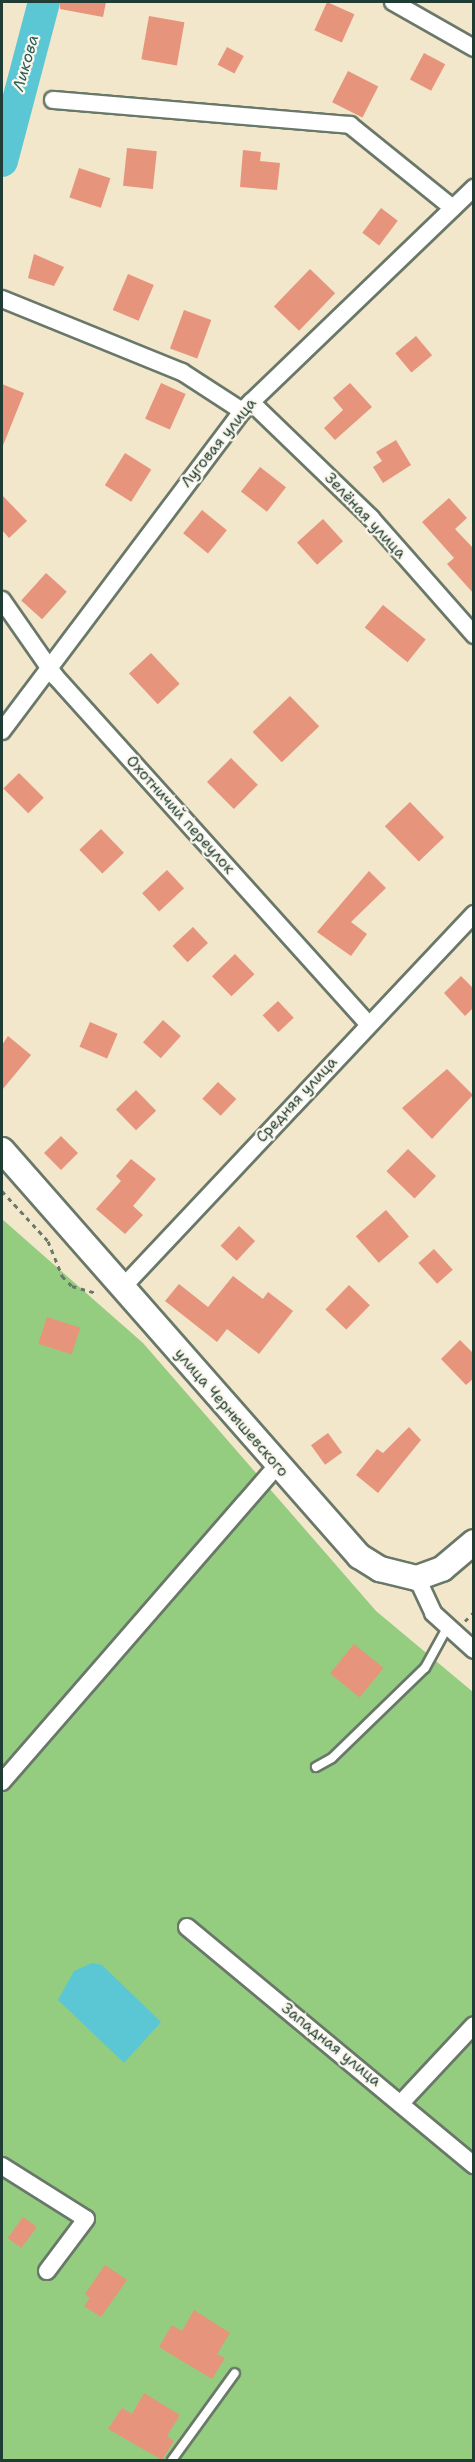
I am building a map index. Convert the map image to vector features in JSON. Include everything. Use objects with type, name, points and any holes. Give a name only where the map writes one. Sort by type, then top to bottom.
[{"type":"street","points":[[393,2],[474,48]]},
{"type":"street","points":[[53,100],[350,125],[453,208]]},
{"type":"street","name":"Луговая улица","points":[[2,731],[49,664],[246,407],[474,188]]},
{"type":"street","name":"Зелёная улица","points":[[2,299],[182,372],[246,407],[371,518],[474,635]]},
{"type":"street","name":"Охотничий переулок","points":[[2,600],[49,664],[368,1024]]},
{"type":"street","name":"Средняя улица","points":[[122,1288],[474,914]]},
{"type":"street","name":"улица Чернышевского","points":[[2,1150],[277,1467],[359,1556],[380,1569],[417,1578]]},
{"type":"street","points":[[2,1782],[277,1467]]},
{"type":"street","points":[[474,1542],[442,1569],[417,1578],[447,1628],[474,1650]]},
{"type":"street","name":"Западная улица","points":[[188,1927],[402,2102],[474,2165]]},
{"type":"street","points":[[402,2102],[474,2025]]},
{"type":"street","points":[[2,2166],[86,2219],[46,2271]]},
{"type":"lane","points":[[316,1767],[332,1758],[425,1668],[447,1628]]},
{"type":"lane","points":[[172,2460],[235,2373]]},
{"type":"path","points":[[2,1191],[48,1241],[62,1276],[72,1286],[96,1293]]},
{"type":"green space","points":[[2,1219],[143,1343],[376,1611],[473,1692],[473,2460],[2,2460]]},
{"type":"water","points":[[92,1963],[102,1965],[161,2022],[124,2063],[58,2000],[74,1971]]},
{"type":"building","points":[[60,2],[106,2],[103,17],[60,9]]},
{"type":"building","points":[[327,2],[354,14],[342,43],[314,30]]},
{"type":"building","points":[[149,16],[184,22],[177,66],[141,59]]},
{"type":"building","points":[[227,47],[244,56],[234,74],[218,65]]},
{"type":"building","points":[[424,53],[445,64],[431,91],[410,79]]},
{"type":"building","points":[[348,71],[378,86],[362,118],[332,102]]},
{"type":"building","points":[[127,148],[157,151],[153,189],[123,186]]},
{"type":"building","points":[[243,150],[261,152],[260,161],[280,163],[277,190],[240,187]]},
{"type":"building","points":[[79,168],[110,178],[101,208],[69,197]]},
{"type":"building","points":[[381,208],[398,221],[379,245],[362,233]]},
{"type":"building","points":[[34,254],[64,267],[54,286],[28,278]]},
{"type":"building","points":[[310,269],[335,293],[299,331],[274,306]]},
{"type":"building","points":[[128,274],[154,285],[139,321],[113,310]]},
{"type":"building","points":[[184,310],[211,320],[197,358],[170,349]]},
{"type":"building","points":[[416,336],[432,355],[411,373],[395,353]]},
{"type":"building","points":[[161,383],[186,394],[170,430],[145,419]]},
{"type":"building","points":[[350,383],[372,407],[335,440],[324,428],[343,410],[333,398]]},
{"type":"building","points":[[2,384],[24,393],[2,448]]},
{"type":"building","points":[[396,440],[411,465],[383,483],[373,467],[382,461],[376,452]]},
{"type":"building","points":[[125,453],[151,469],[131,502],[105,485]]},
{"type":"building","points":[[260,467],[286,487],[267,512],[241,491]]},
{"type":"building","points":[[2,495],[27,521],[9,538],[2,530]]},
{"type":"building","points":[[449,498],[467,518],[455,529],[474,549],[474,594],[447,564],[454,558],[422,522]]},
{"type":"building","points":[[202,510],[227,530],[208,553],[183,533]]},
{"type":"building","points":[[323,519],[343,541],[317,565],[297,542]]},
{"type":"building","points":[[46,573],[67,592],[42,619],[21,600]]},
{"type":"building","points":[[383,605],[426,640],[407,662],[365,628]]},
{"type":"building","points":[[151,653],[180,684],[158,704],[129,673]]},
{"type":"building","points":[[290,696],[319,726],[282,762],[253,732]]},
{"type":"building","points":[[231,758],[258,785],[234,809],[207,782]]},
{"type":"building","points":[[19,773],[44,798],[28,813],[3,789]]},
{"type":"building","points":[[410,802],[444,837],[419,862],[385,826]]},
{"type":"building","points":[[101,829],[124,853],[102,874],[79,850]]},
{"type":"building","points":[[167,870],[184,888],[159,911],[142,893]]},
{"type":"building","points":[[369,871],[386,888],[351,922],[367,934],[351,956],[317,932]]},
{"type":"building","points":[[193,927],[208,943],[188,962],[173,946]]},
{"type":"building","points":[[235,954],[254,974],[231,996],[212,976]]},
{"type":"building","points":[[461,976],[474,989],[474,1007],[465,1016],[444,993]]},
{"type":"building","points":[[278,1001],[294,1018],[278,1032],[263,1015]]},
{"type":"building","points":[[163,1020],[181,1036],[161,1058],[143,1042]]},
{"type":"building","points":[[90,1022],[118,1034],[107,1059],[79,1047]]},
{"type":"building","points":[[8,1036],[31,1055],[2,1090],[2,1045]]},
{"type":"building","points":[[447,1069],[473,1095],[432,1139],[402,1108]]},
{"type":"building","points":[[218,1082],[236,1099],[221,1116],[202,1099]]},
{"type":"building","points":[[136,1090],[156,1111],[136,1130],[116,1109]]},
{"type":"building","points":[[61,1136],[78,1153],[61,1170],[44,1153]]},
{"type":"building","points":[[408,1149],[436,1176],[415,1198],[386,1171]]},
{"type":"building","points":[[131,1159],[156,1179],[133,1206],[143,1215],[125,1234],[96,1209],[121,1181],[116,1176]]},
{"type":"building","points":[[386,1210],[409,1236],[379,1263],[356,1236]]},
{"type":"building","points":[[239,1226],[255,1241],[237,1261],[221,1246]]},
{"type":"building","points":[[434,1249],[453,1270],[437,1284],[418,1263]]},
{"type":"building","points":[[233,1276],[263,1299],[268,1292],[293,1311],[259,1354],[227,1329],[217,1342],[165,1301],[179,1284],[208,1307]]},
{"type":"building","points":[[349,1285],[370,1305],[346,1330],[325,1309]]},
{"type":"building","points":[[47,1317],[80,1328],[72,1354],[38,1344]]},
{"type":"building","points":[[460,1340],[474,1354],[474,1378],[466,1385],[441,1359]]},
{"type":"building","points":[[409,1427],[421,1440],[378,1493],[356,1475],[377,1449],[383,1453]]},
{"type":"building","points":[[328,1433],[342,1452],[325,1465],[311,1445]]},
{"type":"building","points":[[354,1644],[384,1668],[360,1697],[330,1674]]},
{"type":"building","points":[[23,2217],[37,2227],[21,2248],[8,2238]]},
{"type":"building","points":[[105,2265],[127,2280],[101,2317],[84,2306],[90,2298],[85,2294]]},
{"type":"building","points":[[194,2310],[230,2333],[217,2354],[225,2358],[212,2379],[159,2347],[172,2325],[182,2331]]},
{"type":"building","points":[[144,2393],[180,2415],[167,2436],[174,2441],[162,2460],[108,2429],[122,2408],[132,2414]]},
{"type":"waterway","name":"Ликова","points":[[2,161],[44,2]]}]
